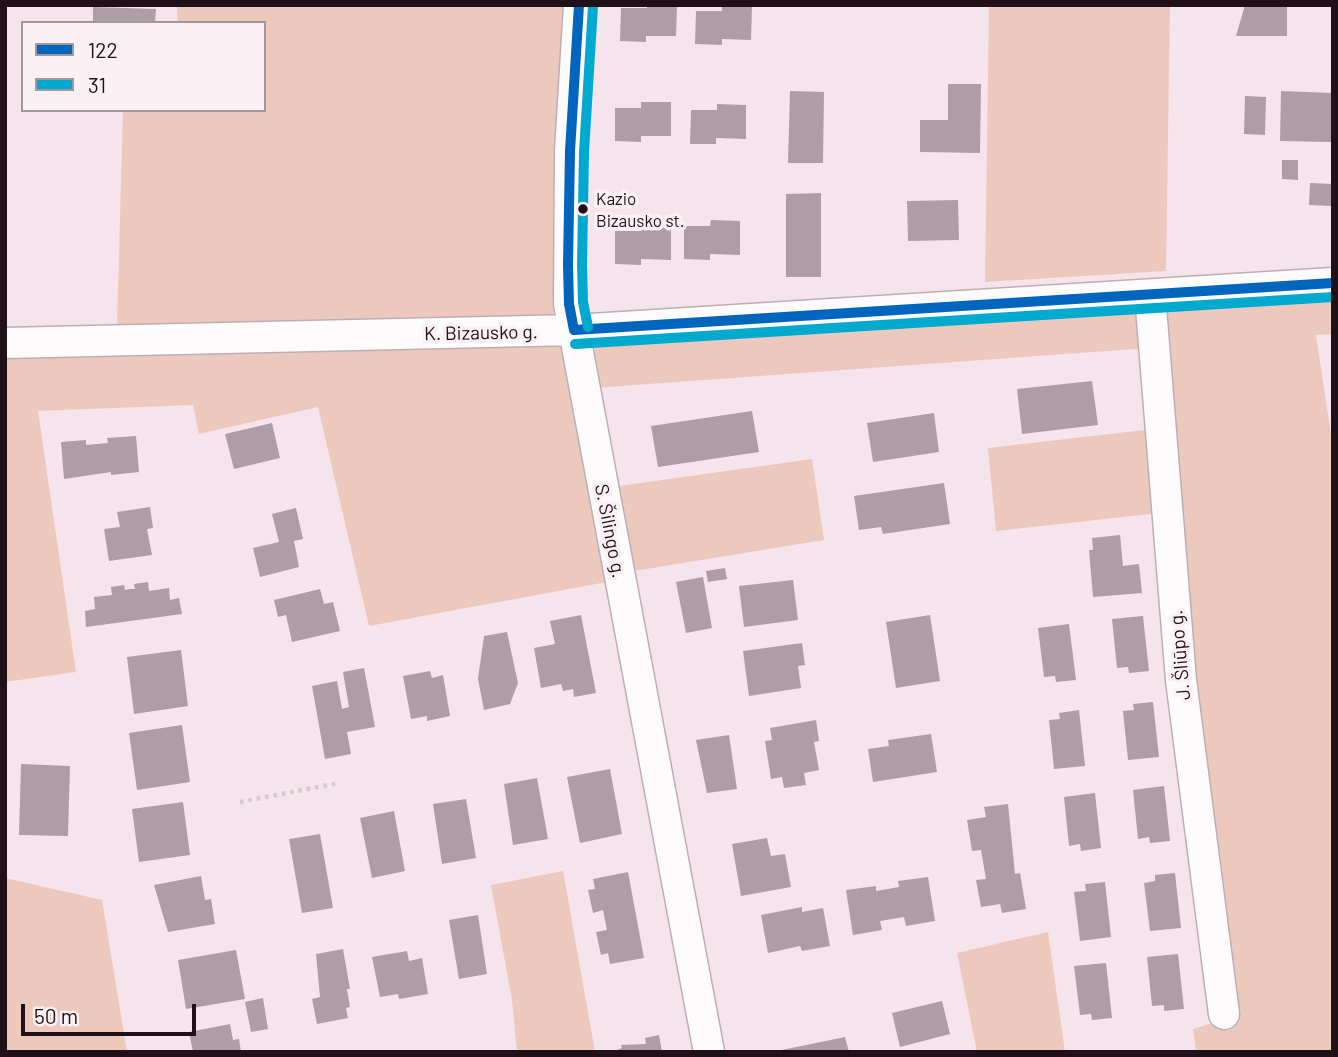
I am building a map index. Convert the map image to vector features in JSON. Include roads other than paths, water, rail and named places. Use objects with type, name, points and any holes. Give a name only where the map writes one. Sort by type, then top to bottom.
[{"type":"street","name":"S. Šilingo g.","points":[[579,5],[570,151],[569,304],[709,1052]]},
{"type":"street","name":"K. Bizausko g.","points":[[5,343],[574,330],[1333,283]]},
{"type":"street","name":"J. Šliūpo g.","points":[[1150,295],[1181,680],[1224,1014]]},
{"type":"place","name":"Kazio Bizausko st.","points":[[583,209]]}]
